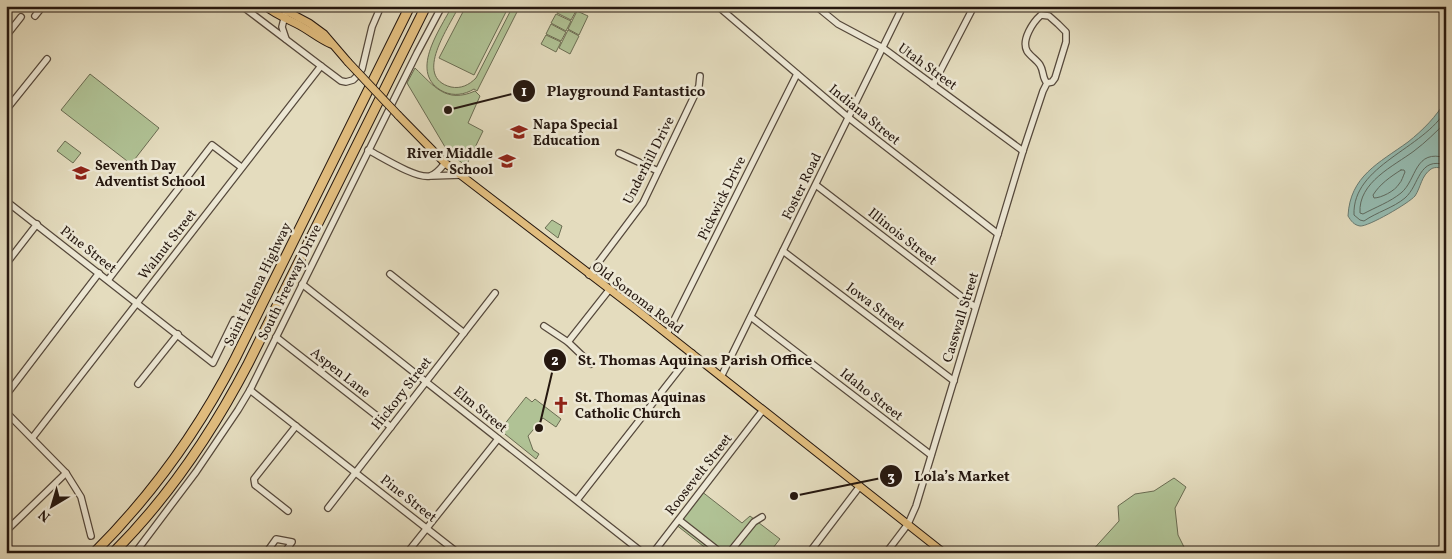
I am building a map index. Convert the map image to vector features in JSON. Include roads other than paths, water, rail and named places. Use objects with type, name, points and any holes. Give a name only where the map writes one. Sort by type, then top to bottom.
[{"type":"highway","name":"Saint Helena Highway","points":[[94,553],[129,516],[163,474],[190,437],[213,400],[410,6]]},
{"type":"highway","name":"Saint Helena Highway","points":[[113,553],[176,481],[226,406],[426,6]]},
{"type":"main road","name":"Old Sonoma Road","points":[[265,6],[274,14],[285,15],[309,23],[324,34],[348,62],[445,163],[588,275],[692,353],[944,553]]},
{"type":"main road","name":"Old Sonoma Road","points":[[277,6],[285,15]]},
{"type":"street","points":[[35,16],[43,6]]},
{"type":"street","points":[[242,6],[341,81],[346,82],[358,76],[362,69],[372,27],[381,6]]},
{"type":"street","name":"South Freeway Drive","points":[[135,553],[196,472],[250,390],[368,150],[442,6]]},
{"type":"street","name":"Utah Street","points":[[816,6],[838,24],[883,48],[1023,151]]},
{"type":"street","name":"Foster Road","points":[[721,377],[903,6]]},
{"type":"street","points":[[933,85],[974,6]]},
{"type":"street","name":"Indiana Street","points":[[722,7],[796,74],[849,118],[998,234]]},
{"type":"street","points":[[285,15],[282,27],[286,39]]},
{"type":"street","name":"Casswall Street","points":[[886,553],[908,524],[916,506],[1023,151],[1047,83],[1040,64],[1027,51],[1025,44],[1029,31],[1041,15],[1049,16],[1066,32],[1066,42],[1055,78],[1052,82],[1047,83]]},
{"type":"street","points":[[6,36],[21,17]]},
{"type":"street","points":[[6,110],[47,59]]},
{"type":"street","name":"Walnut Street","points":[[33,437],[321,66]]},
{"type":"street","name":"Pickwick Drive","points":[[667,334],[796,74]]},
{"type":"street","name":"Underhill Drive","points":[[588,275],[643,203],[699,86],[700,76]]},
{"type":"street","points":[[108,280],[212,145],[241,167]]},
{"type":"street","points":[[368,150],[414,173],[428,176],[460,175]]},
{"type":"street","points":[[619,152],[658,171]]},
{"type":"street","points":[[428,176],[441,169],[445,163]]},
{"type":"street","name":"Illinois Street","points":[[816,185],[975,307]]},
{"type":"street","name":"Pine Street","points":[[6,201],[138,302],[213,363],[234,320]]},
{"type":"street","points":[[6,264],[37,224]]},
{"type":"street","name":"Iowa Street","points":[[783,251],[954,381]]},
{"type":"street","points":[[6,394],[99,273]]},
{"type":"street","points":[[390,274],[464,333]]},
{"type":"street","name":"Elm Street","points":[[302,284],[643,553]]},
{"type":"street","points":[[568,342],[609,290]]},
{"type":"street","name":"Hickory Street","points":[[328,508],[495,293]]},
{"type":"street","name":"Idaho Street","points":[[751,317],[931,455]]},
{"type":"street","points":[[544,326],[568,342],[591,364]]},
{"type":"street","points":[[138,384],[178,334]]},
{"type":"street","name":"Aspen Lane","points":[[276,337],[391,427]]},
{"type":"street","points":[[576,500],[692,353]]},
{"type":"street","name":"Pine Street","points":[[250,390],[458,553]]},
{"type":"street","name":"Roosevelt Street","points":[[653,553],[763,410]]},
{"type":"street","points":[[6,412],[33,437],[66,473],[81,497],[91,536]]},
{"type":"street","points":[[288,511],[255,485],[254,479],[296,426]]},
{"type":"street","points":[[407,553],[498,439]]},
{"type":"street","points":[[6,531],[66,473]]},
{"type":"street","points":[[808,553],[860,486]]},
{"type":"street","points":[[729,553],[754,522],[762,518]]},
{"type":"street","points":[[679,520],[721,553]]},
{"type":"street","points":[[266,553],[276,539],[292,542],[284,553]]},
{"type":"water","points":[[1446,100],[1446,170],[1437,167],[1431,169],[1423,178],[1415,196],[1397,209],[1364,225],[1354,224],[1348,216],[1350,202],[1360,181],[1377,164],[1419,133],[1434,118]]},
{"type":"place","name":"Playground Fantastico","points":[[448,110]]},
{"type":"place","name":"Napa Special Education","points":[[519,132]]},
{"type":"place","name":"River Middle School","points":[[507,161]]},
{"type":"place","name":"Seventh Day Adventist School","points":[[81,173]]},
{"type":"place","name":"St. Thomas Aquinas Catholic Church","points":[[561,405]]},
{"type":"place","name":"St. Thomas Aquinas Parish Office","points":[[539,428]]},
{"type":"place","name":"Lola’s Market","points":[[794,496]]}]
